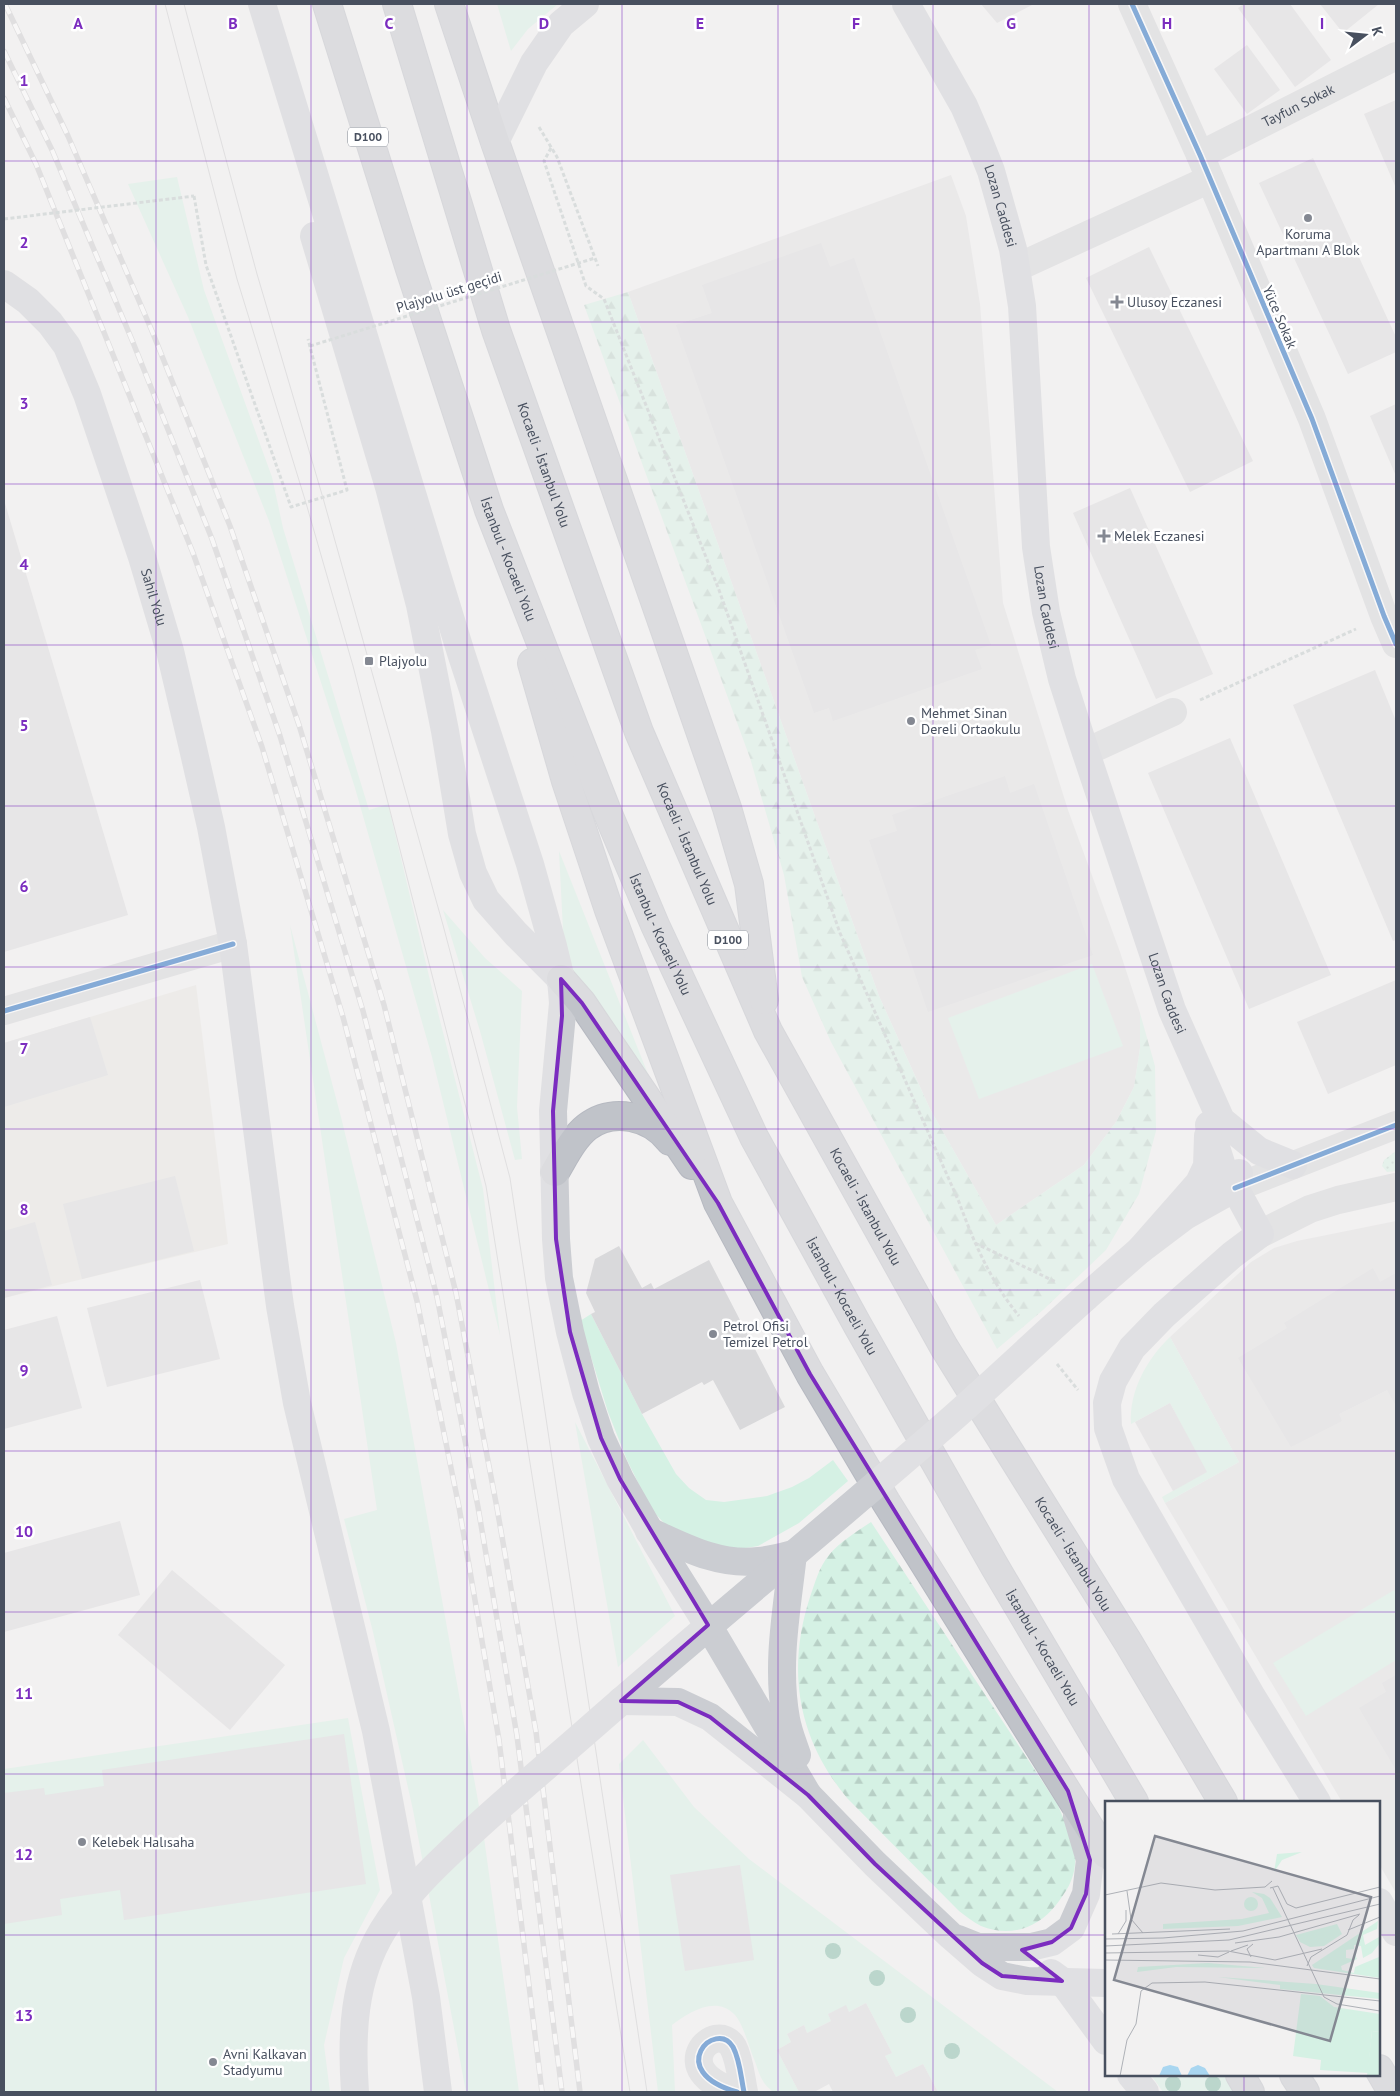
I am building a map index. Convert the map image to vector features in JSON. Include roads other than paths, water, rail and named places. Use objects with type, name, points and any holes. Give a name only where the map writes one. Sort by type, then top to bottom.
[{"type":"highway","name":"İstanbul - Kocaeli Yolu","points":[[327,4],[410,269],[489,510],[606,809],[654,925],[754,1137],[858,1326],[995,1567],[1133,1801]]},
{"type":"highway","name":"Kocaeli - İstanbul Yolu","points":[[397,4],[496,330],[639,732],[768,1031],[944,1347],[1128,1642],[1222,1801]]},
{"type":"highway","points":[[450,4],[495,142],[727,808],[749,884],[768,1031]]},
{"type":"highway","points":[[489,510],[569,790],[609,910],[718,1204]]},
{"type":"highway","points":[[561,979],[582,1002],[718,1204],[815,1382],[906,1534],[1105,1852]]},
{"type":"highway","points":[[555,1172],[586,1127],[600,1120],[618,1116],[632,1117],[652,1124],[666,1136],[718,1204]]},
{"type":"highway","points":[[1380,2071],[1392,2092]]},
{"type":"highway","points":[[1241,2076],[1250,2092]]},
{"type":"highway","points":[[1295,2076],[1305,2092]]},
{"type":"main road","points":[[245,4],[389,487],[420,605],[462,834],[473,873],[486,900],[516,934],[561,979]]},
{"type":"main road","points":[[262,4],[461,653],[530,864],[561,979],[562,1016],[553,1111],[556,1239],[559,1278],[570,1332],[586,1393],[601,1438],[620,1479],[808,1795]]},
{"type":"main road","points":[[495,142],[534,63],[561,24],[586,4]]},
{"type":"main road","name":"Lozan Caddesi","points":[[906,4],[960,98],[991,171],[1002,205],[1022,306],[1036,547],[1046,612],[1062,679],[1086,752],[1172,1010],[1215,1123],[1259,1151],[1293,1165]]},
{"type":"main road","name":"Sahil Yolu","points":[[4,284],[28,301],[50,323],[66,346],[87,394],[112,464],[170,651],[211,827],[233,944],[280,1306],[297,1403],[376,1731],[426,1997],[438,2092]]},
{"type":"main road","points":[[356,2092],[353,2039],[360,1984],[370,1957],[388,1924],[432,1869],[708,1625],[945,1425],[1140,1250],[1185,1216],[1235,1188],[1239,1175],[1236,1158],[1215,1123]]},
{"type":"main road","points":[[1140,1250],[1199,1184],[1206,1166],[1215,1123]]},
{"type":"main road","points":[[1235,1188],[1260,1234],[1232,1255],[1164,1315],[1132,1348],[1113,1381],[1107,1403],[1108,1428],[1126,1479],[1251,1695],[1316,1801]]},
{"type":"main road","points":[[649,1530],[703,1555],[733,1562],[758,1562],[793,1554]]},
{"type":"main road","points":[[793,1554],[782,1639],[781,1676],[786,1719],[808,1795]]},
{"type":"main road","points":[[621,1701],[678,1702],[710,1716],[808,1795],[875,1864],[951,1936],[982,1963],[1002,1976],[1027,1981],[1105,1983]]},
{"type":"main road","points":[[951,1936],[978,1947],[1031,1948],[1052,1942],[1071,1928],[1086,1894],[1090,1860],[1083,1832],[1068,1791]]},
{"type":"main road","points":[[1380,1904],[1396,1932]]},
{"type":"main road","points":[[1014,1948],[1037,1962],[1062,1982],[1105,2040]]},
{"type":"main road","points":[[1133,2076],[1144,2092]]},
{"type":"street","name":"Yüce Sokak","points":[[1132,4],[1205,167],[1312,419],[1396,644]]},
{"type":"street","name":"Tayfun Sokak","points":[[1016,268],[1205,167],[1396,56]]},
{"type":"street","points":[[1086,752],[1173,712]]},
{"type":"street","points":[[4,1011],[233,944]]},
{"type":"street","points":[[1235,1188],[1396,1125]]},
{"type":"street","points":[[1260,1234],[1310,1209],[1338,1200],[1396,1187]]},
{"type":"street","points":[[737,2092],[724,2088],[705,2074],[698,2064],[698,2054],[702,2046],[713,2040],[722,2039],[732,2045],[737,2057],[744,2092]]},
{"type":"tram line","points":[[165,4],[237,279],[306,503],[353,666],[486,1186],[630,2092]]},
{"type":"tram line","points":[[184,4],[257,274],[323,498],[443,925],[510,1178],[647,2092]]},
{"type":"railway","points":[[5,4],[68,136],[152,331],[230,526],[299,725],[384,1005],[456,1293],[497,1508],[536,1732],[580,2092]]},
{"type":"railway","points":[[4,51],[52,150],[132,340],[212,539],[280,736],[363,1011],[437,1297],[478,1507],[517,1736],[562,2092]]},
{"type":"railway","points":[[4,98],[36,164],[193,553],[262,747],[343,1017],[417,1301],[459,1507],[499,1740],[542,2092]]},
{"type":"place","name":"Koruma Apartmanı A Blok","points":[[1308,218]]},
{"type":"place","name":"Ulusoy Eczanesi","points":[[1117,302]]},
{"type":"place","name":"Melek Eczanesi","points":[[1104,536]]},
{"type":"place","name":"Plajyolu","points":[[369,661]]},
{"type":"place","name":"Mehmet Sinan Dereli Ortaokulu","points":[[911,721]]},
{"type":"place","name":"Petrol Ofisi Temizel Petrol","points":[[713,1334]]},
{"type":"place","name":"Kelebek Halısaha","points":[[82,1842]]},
{"type":"place","name":"Avni Kalkavan Stadyumu","points":[[213,2062]]}]
